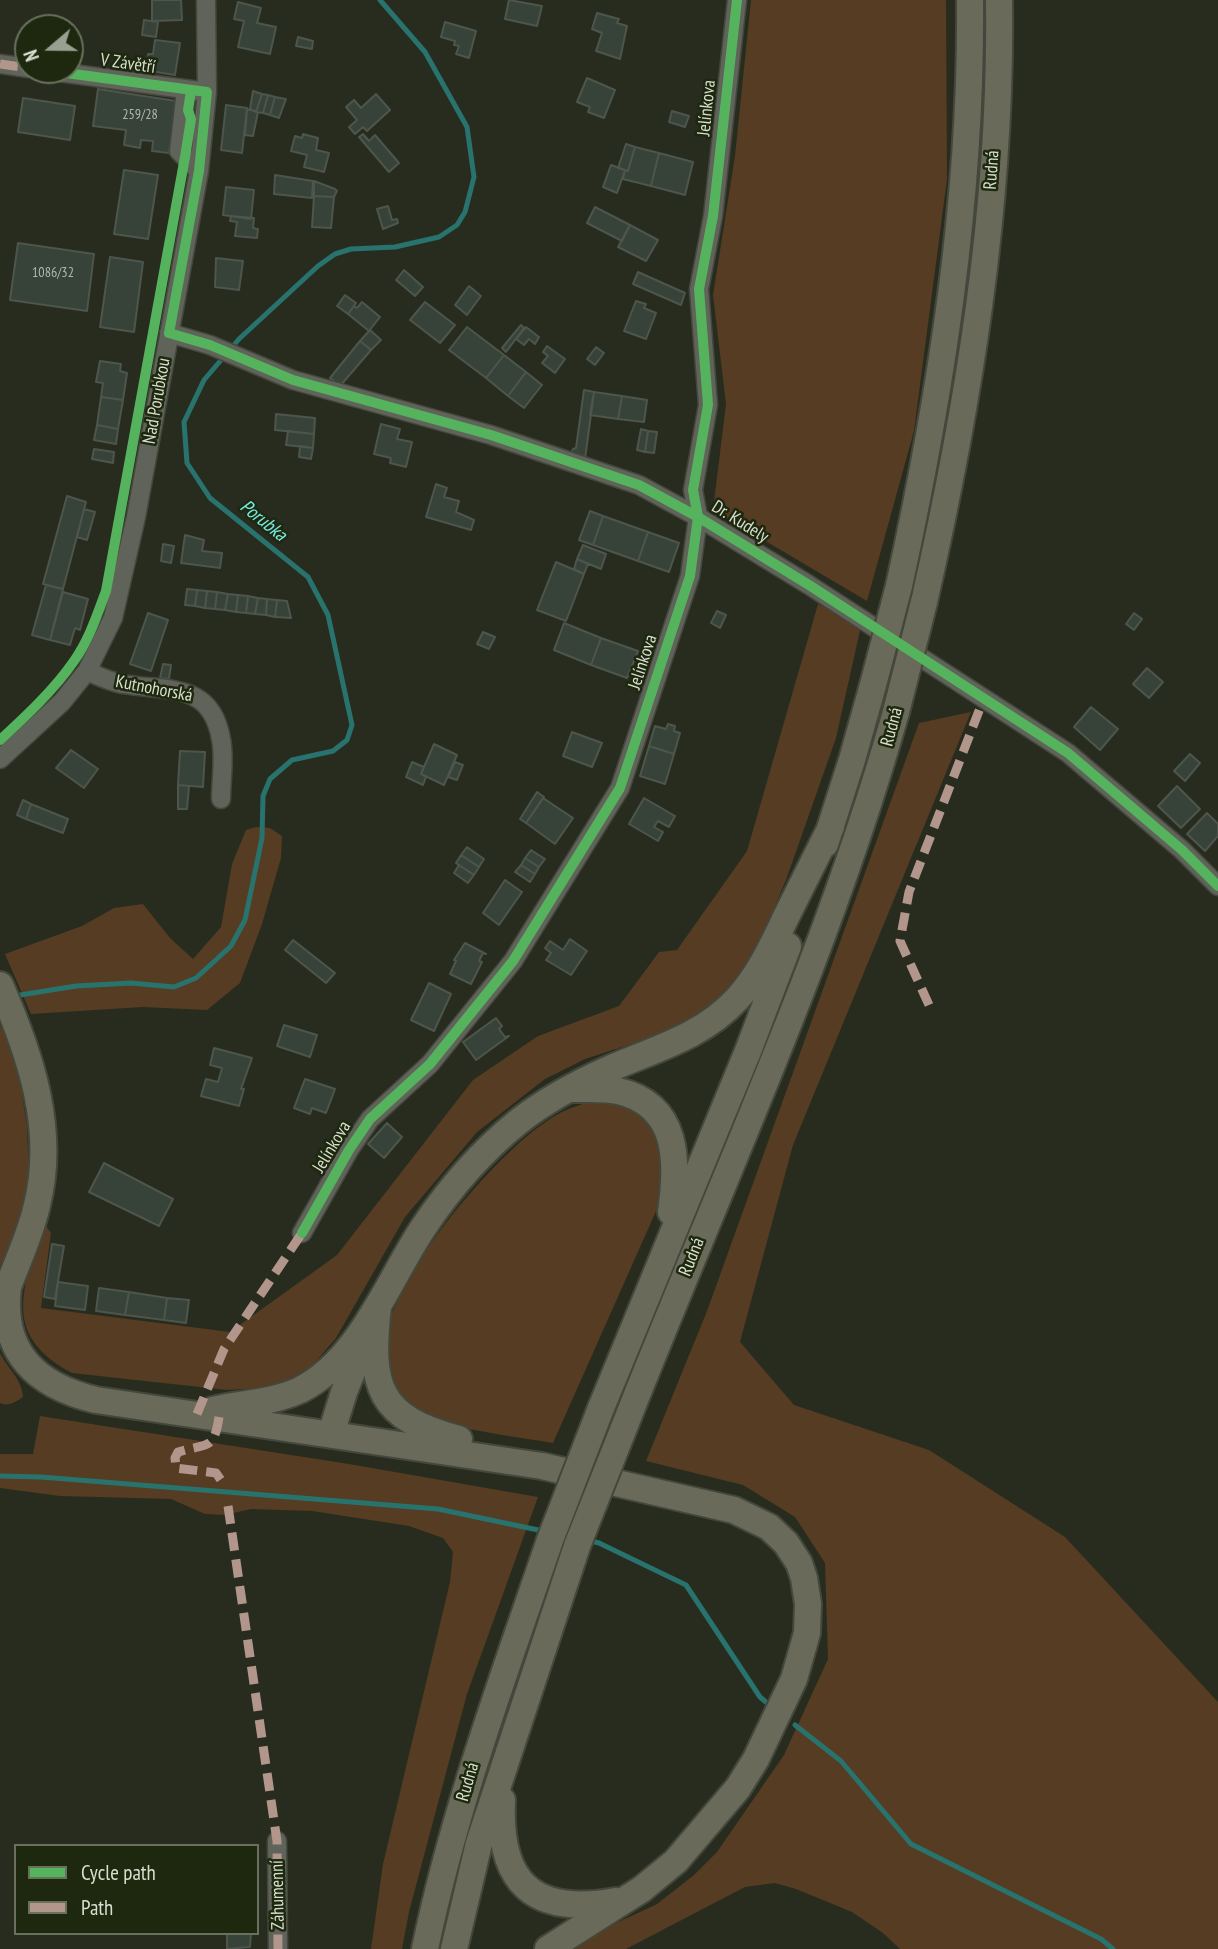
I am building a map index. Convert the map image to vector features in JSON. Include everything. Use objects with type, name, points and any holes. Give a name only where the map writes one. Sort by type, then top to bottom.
[{"type":"highway","name":"Rudná","points":[[425,1949],[452,1836],[476,1755],[550,1540],[667,1245],[748,1051],[831,827],[873,685],[899,586],[931,434],[952,290],[963,190],[970,0]]},
{"type":"highway","name":"Rudná","points":[[454,1949],[479,1843],[577,1546],[828,920],[877,779],[896,712],[924,602],[958,443],[984,266],[997,99],[999,0]]},
{"type":"highway","points":[[197,1414],[233,1405],[272,1400],[307,1386],[335,1364],[379,1306],[438,1207],[475,1164],[520,1121],[545,1103],[610,1069],[684,1038],[710,1023],[734,1002],[766,957],[831,827]]},
{"type":"highway","points":[[0,985],[17,1024],[39,1098],[43,1162],[37,1206],[5,1300],[6,1325],[14,1350],[26,1367],[42,1379],[76,1395],[96,1400],[542,1466],[663,1493],[747,1515],[769,1527],[786,1543],[799,1563],[807,1592],[807,1633],[794,1679],[755,1759],[725,1805],[676,1861],[642,1889],[548,1949]]},
{"type":"highway","points":[[573,1089],[626,1093],[649,1106],[664,1125],[674,1145],[676,1161],[667,1245]]},
{"type":"highway","points":[[331,1434],[344,1392],[379,1306]]},
{"type":"highway","points":[[379,1306],[375,1344],[377,1373],[385,1395],[401,1415],[427,1430],[499,1450],[542,1466]]},
{"type":"highway","points":[[505,1763],[501,1821],[503,1847],[514,1874],[523,1886],[547,1899],[571,1906],[623,1900]]},
{"type":"street","name":"Nad Porubkou","points":[[0,759],[62,702],[87,671],[113,618],[125,573],[199,171],[207,92],[206,0]]},
{"type":"street","name":"Jelínkova","points":[[302,1233],[369,1119],[430,1064],[513,961],[620,788],[690,576],[698,517],[693,490],[708,405],[699,289],[713,216],[737,0]]},
{"type":"street","name":"V Závětří","points":[[84,76],[207,92]]},
{"type":"street","points":[[186,90],[179,150],[199,171]]},
{"type":"street","name":"Dr. Kudely","points":[[169,333],[210,345],[293,380],[491,435],[639,485],[698,517],[808,585],[1068,753],[1182,849],[1218,886]]},
{"type":"street","name":"Kutnohorská","points":[[87,671],[122,684],[183,691],[201,698],[214,715],[222,740],[221,799]]},
{"type":"street","name":"Záhumenní","points":[[277,1841],[278,1949]]},
{"type":"shaded area","points":[[751,0],[946,0],[947,179],[914,431],[867,601],[713,510],[726,404],[713,295],[735,156]]},
{"type":"shaded area","points":[[818,604],[861,626],[836,738],[786,880],[757,949],[717,1003],[678,1029],[585,1059],[545,1079],[477,1132],[405,1217],[336,1338],[312,1366],[284,1382],[257,1388],[227,1390],[72,1373],[50,1359],[35,1344],[23,1311],[24,1293],[40,1231],[46,1226],[51,1233],[41,1308],[230,1332],[337,1255],[473,1080],[538,1036],[619,1006],[659,952],[677,950],[747,851]]},
{"type":"shaded area","points":[[971,712],[793,1145],[740,1342],[794,1405],[929,1450],[1065,1537],[1218,1702],[1218,1949],[900,1949],[883,1933],[852,1912],[775,1883],[745,1887],[626,1949],[571,1949],[610,1926],[657,1904],[694,1875],[717,1852],[784,1755],[828,1659],[825,1563],[795,1517],[743,1485],[646,1461],[707,1311],[919,723]]},
{"type":"shaded area","points":[[256,827],[270,828],[282,836],[281,858],[262,924],[240,983],[207,1010],[143,1007],[31,1014],[5,954],[82,926],[114,908],[143,904],[170,938],[193,959],[221,927],[232,864],[246,830]]},
{"type":"shaded area","points":[[0,1025],[16,1057],[27,1126],[29,1177],[16,1232],[0,1269]]},
{"type":"shaded area","points":[[599,1099],[627,1104],[648,1120],[662,1150],[665,1183],[657,1209],[553,1443],[456,1426],[421,1414],[410,1406],[399,1392],[391,1378],[387,1361],[386,1343],[391,1316],[405,1286],[448,1220],[502,1159],[556,1115]]},
{"type":"shaded area","points":[[0,1353],[22,1391],[23,1397],[9,1404],[0,1403]]},
{"type":"shaded area","points":[[40,1416],[349,1464],[538,1497],[467,1694],[409,1912],[402,1949],[371,1949],[383,1864],[450,1582],[453,1552],[443,1538],[409,1526],[312,1511],[251,1509],[225,1515],[205,1514],[171,1499],[60,1496],[0,1488],[0,1454],[33,1454]]},
{"type":"building","points":[[152,0],[181,0],[182,20],[152,21]]},
{"type":"building","points":[[509,0],[542,6],[537,26],[505,19]]},
{"type":"building","points":[[238,2],[261,8],[257,23],[276,27],[270,54],[238,47],[244,21],[234,19]]},
{"type":"building","points":[[597,13],[619,19],[617,23],[627,26],[620,59],[596,51],[602,33],[592,29]]},
{"type":"building","points":[[144,20],[158,22],[156,37],[142,35]]},
{"type":"building","points":[[445,22],[476,31],[469,58],[456,54],[459,46],[454,45],[455,41],[441,37]]},
{"type":"building","points":[[298,37],[313,41],[312,49],[296,46]]},
{"type":"building","points":[[155,40],[180,43],[175,75],[150,71],[152,63],[147,62],[148,54],[153,54]]},
{"type":"building","points":[[587,78],[615,90],[604,118],[588,112],[590,107],[577,102]]},
{"type":"building","points":[[98,89],[176,101],[169,153],[152,151],[153,141],[141,140],[140,148],[124,145],[126,130],[93,126]]},
{"type":"building","points":[[253,91],[262,94],[256,112],[250,109]]},
{"type":"building","points":[[262,94],[268,95],[263,113],[256,112]]},
{"type":"building","points":[[376,94],[390,110],[367,131],[363,127],[355,134],[349,127],[357,120],[346,107],[354,100],[361,108]]},
{"type":"building","points":[[268,95],[275,97],[270,115],[263,113]]},
{"type":"building","points":[[275,97],[286,99],[279,118],[270,115]]},
{"type":"building","points":[[23,98],[75,106],[70,140],[18,132]]},
{"type":"building","points":[[226,105],[247,108],[242,153],[221,150]]},
{"type":"building","points":[[247,109],[258,112],[253,136],[245,135]]},
{"type":"building","points":[[672,111],[689,116],[685,127],[669,122]]},
{"type":"building","points":[[303,134],[318,138],[316,150],[329,153],[324,172],[304,167],[307,155],[291,151],[295,136],[302,138]]},
{"type":"building","points":[[363,134],[369,141],[375,135],[399,163],[389,172],[359,137]]},
{"type":"building","points":[[626,144],[635,147],[628,171],[618,168]]},
{"type":"building","points":[[635,147],[659,153],[651,186],[623,179]]},
{"type":"building","points":[[659,153],[693,162],[685,195],[651,186]]},
{"type":"building","points":[[611,165],[625,170],[617,193],[603,187]]},
{"type":"building","points":[[124,170],[158,175],[148,239],[114,234]]},
{"type":"building","points":[[275,175],[313,181],[312,198],[274,194]]},
{"type":"building","points":[[314,181],[335,189],[337,191],[334,197],[314,196]]},
{"type":"building","points":[[226,187],[254,190],[251,219],[223,215]]},
{"type":"building","points":[[314,196],[334,197],[331,228],[312,227]]},
{"type":"building","points":[[388,206],[392,220],[397,219],[398,223],[383,229],[377,209]]},
{"type":"building","points":[[595,207],[630,225],[622,241],[587,223]]},
{"type":"building","points":[[231,216],[254,218],[253,228],[258,229],[257,238],[235,236],[237,222],[230,221]]},
{"type":"building","points":[[630,225],[658,240],[646,261],[618,247]]},
{"type":"building","points":[[18,243],[94,254],[87,311],[10,300]]},
{"type":"building","points":[[110,257],[143,262],[134,332],[100,327]]},
{"type":"building","points":[[216,258],[243,261],[239,290],[215,287]]},
{"type":"building","points":[[404,270],[423,287],[415,296],[396,280]]},
{"type":"building","points":[[638,272],[685,293],[681,305],[633,284]]},
{"type":"building","points":[[469,286],[481,296],[467,315],[455,305]]},
{"type":"building","points":[[345,295],[356,303],[348,314],[337,306]]},
{"type":"building","points":[[636,301],[646,304],[644,308],[656,313],[646,339],[624,331]]},
{"type":"building","points":[[362,302],[380,317],[369,331],[348,314],[354,306],[357,308]]},
{"type":"building","points":[[425,302],[455,325],[440,343],[410,320]]},
{"type":"building","points":[[521,325],[524,328],[506,352],[502,348]]},
{"type":"building","points":[[467,327],[504,355],[486,378],[449,350]]},
{"type":"building","points":[[526,327],[539,337],[535,344],[529,339],[524,345],[516,339]]},
{"type":"building","points":[[370,330],[381,340],[371,350],[360,341]]},
{"type":"building","points":[[360,341],[371,350],[340,386],[330,378]]},
{"type":"building","points":[[547,346],[565,359],[555,373],[542,363],[548,356],[543,352]]},
{"type":"building","points":[[596,347],[604,353],[595,365],[587,359]]},
{"type":"building","points":[[504,355],[526,372],[508,396],[486,378]]},
{"type":"building","points":[[100,361],[121,364],[120,371],[127,373],[123,400],[101,397],[103,383],[96,382]]},
{"type":"building","points":[[526,372],[542,385],[524,408],[508,396]]},
{"type":"building","points":[[584,390],[594,392],[585,459],[571,454],[576,448]]},
{"type":"building","points":[[594,392],[622,396],[618,419],[590,415]]},
{"type":"building","points":[[622,396],[647,400],[644,422],[618,419]]},
{"type":"building","points":[[101,397],[123,400],[118,429],[97,425]]},
{"type":"building","points":[[276,414],[315,418],[314,434],[275,430]]},
{"type":"building","points":[[381,424],[400,429],[397,439],[412,442],[406,467],[390,463],[391,458],[374,454]]},
{"type":"building","points":[[97,425],[118,429],[116,444],[94,440]]},
{"type":"building","points":[[641,429],[648,431],[645,452],[637,450]]},
{"type":"building","points":[[288,431],[314,434],[313,448],[286,445]]},
{"type":"building","points":[[648,431],[657,432],[654,453],[645,452]]},
{"type":"building","points":[[300,446],[313,448],[311,459],[299,457]]},
{"type":"building","points":[[94,449],[114,452],[113,463],[92,459]]},
{"type":"building","points":[[436,484],[447,488],[444,497],[459,501],[456,512],[474,520],[471,530],[426,517]]},
{"type":"building","points":[[67,496],[86,502],[63,589],[43,584]]},
{"type":"building","points":[[84,509],[95,512],[87,540],[77,537]]},
{"type":"building","points":[[590,511],[603,516],[593,545],[579,540]]},
{"type":"building","points":[[603,516],[648,532],[638,561],[593,545]]},
{"type":"building","points":[[648,532],[679,543],[669,572],[638,561]]},
{"type":"building","points":[[185,535],[204,540],[202,551],[222,553],[220,568],[181,563]]},
{"type":"building","points":[[163,544],[174,546],[171,563],[161,561]]},
{"type":"building","points":[[583,545],[606,554],[601,569],[577,559]]},
{"type":"building","points":[[577,559],[588,564],[584,574],[574,569]]},
{"type":"building","points":[[556,562],[584,574],[566,621],[537,610]]},
{"type":"building","points":[[46,585],[63,589],[50,640],[32,635]]},
{"type":"building","points":[[187,589],[197,590],[195,606],[185,605]]},
{"type":"building","points":[[197,590],[207,591],[205,608],[195,606]]},
{"type":"building","points":[[207,591],[217,592],[215,609],[205,608]]},
{"type":"building","points":[[63,592],[88,599],[80,630],[75,628],[70,645],[50,640]]},
{"type":"building","points":[[217,592],[228,594],[225,610],[215,609]]},
{"type":"building","points":[[228,594],[238,595],[236,612],[225,610]]},
{"type":"building","points":[[238,595],[248,596],[246,613],[236,612]]},
{"type":"building","points":[[248,596],[258,598],[255,614],[246,613]]},
{"type":"building","points":[[258,598],[267,599],[266,615],[255,614]]},
{"type":"building","points":[[267,599],[277,600],[275,617],[266,615]]},
{"type":"building","points":[[277,600],[287,601],[291,618],[275,617]]},
{"type":"building","points":[[717,611],[726,615],[720,628],[711,623]]},
{"type":"building","points":[[148,613],[168,620],[151,671],[130,664]]},
{"type":"building","points":[[1134,613],[1142,619],[1134,630],[1126,624]]},
{"type":"building","points":[[564,623],[601,638],[591,665],[554,650]]},
{"type":"building","points":[[483,632],[495,637],[489,649],[477,644]]},
{"type":"building","points":[[601,638],[638,651],[627,678],[591,665]]},
{"type":"building","points":[[163,664],[171,665],[169,679],[160,678]]},
{"type":"building","points":[[1147,668],[1163,682],[1149,698],[1133,684]]},
{"type":"building","points":[[1091,707],[1118,729],[1100,750],[1074,727]]},
{"type":"building","points":[[668,724],[675,726],[674,731],[680,733],[674,754],[649,746],[655,726],[666,729]]},
{"type":"building","points":[[572,732],[602,743],[592,767],[563,756]]},
{"type":"building","points":[[434,744],[457,755],[444,785],[421,774]]},
{"type":"building","points":[[649,746],[674,754],[665,784],[640,776]]},
{"type":"building","points":[[71,750],[98,769],[84,788],[56,768]]},
{"type":"building","points":[[180,751],[205,752],[203,787],[178,785]]},
{"type":"building","points":[[1190,754],[1200,763],[1185,781],[1174,771]]},
{"type":"building","points":[[412,762],[424,767],[421,774],[426,777],[423,785],[406,777]]},
{"type":"building","points":[[455,762],[463,765],[457,780],[448,777]]},
{"type":"building","points":[[178,785],[189,786],[187,809],[178,809]]},
{"type":"building","points":[[1177,786],[1200,809],[1181,828],[1158,806]]},
{"type":"building","points":[[537,792],[544,797],[526,823],[520,819]]},
{"type":"building","points":[[543,798],[573,818],[555,844],[526,823]]},
{"type":"building","points":[[644,798],[675,816],[669,827],[658,821],[654,827],[663,832],[658,841],[629,824]]},
{"type":"building","points":[[23,800],[31,804],[26,819],[17,815]]},
{"type":"building","points":[[31,804],[68,819],[63,833],[26,819]]},
{"type":"building","points":[[1207,813],[1218,824],[1218,836],[1205,851],[1187,834]]},
{"type":"building","points":[[467,847],[484,859],[479,867],[461,855]]},
{"type":"building","points":[[531,850],[545,859],[539,867],[525,858]]},
{"type":"building","points":[[461,855],[479,867],[474,875],[456,863]]},
{"type":"building","points":[[525,858],[539,867],[535,874],[521,865]]},
{"type":"building","points":[[459,865],[474,875],[468,883],[454,873]]},
{"type":"building","points":[[521,865],[535,874],[530,882],[515,872]]},
{"type":"building","points":[[505,880],[522,892],[499,925],[483,913]]},
{"type":"building","points":[[570,939],[587,951],[571,975],[546,960],[551,953],[545,948],[550,941],[563,950]]},
{"type":"building","points":[[293,940],[335,973],[326,983],[285,950]]},
{"type":"building","points":[[465,943],[486,954],[483,953],[479,961],[482,962],[471,984],[450,974],[456,961],[454,960]]},
{"type":"building","points":[[429,983],[451,994],[434,1031],[411,1020]]},
{"type":"building","points":[[496,1018],[502,1026],[499,1029],[505,1037],[509,1036],[476,1060],[463,1042]]},
{"type":"building","points":[[284,1025],[317,1035],[310,1057],[277,1046]]},
{"type":"building","points":[[214,1048],[252,1058],[241,1089],[244,1089],[239,1106],[201,1096],[206,1079],[218,1082],[222,1068],[210,1065]]},
{"type":"building","points":[[305,1079],[335,1089],[326,1113],[312,1108],[310,1114],[294,1108]]},
{"type":"building","points":[[387,1123],[402,1137],[384,1158],[368,1144]]},
{"type":"building","points":[[104,1163],[173,1199],[159,1226],[89,1192]]},
{"type":"building","points":[[52,1244],[64,1246],[55,1299],[44,1297]]},
{"type":"building","points":[[58,1282],[88,1286],[85,1310],[55,1306]]},
{"type":"building","points":[[99,1288],[129,1292],[125,1315],[96,1311]]},
{"type":"building","points":[[129,1292],[167,1298],[164,1320],[125,1315]]},
{"type":"building","points":[[167,1298],[189,1300],[186,1323],[164,1320]]},
{"type":"building","points":[[227,1935],[251,1935],[250,1947],[227,1949]]},
{"type":"waterway","name":"Porubka","points":[[14,996],[76,986],[131,983],[174,987],[196,978],[231,946],[245,920],[262,838],[263,796],[270,779],[292,760],[333,751],[347,740],[352,725],[328,615],[308,577],[210,498],[187,463],[184,422],[204,380],[239,339],[318,266],[335,254],[351,249],[395,247],[439,237],[457,225],[465,212],[474,177],[467,127],[425,52],[380,0]]},
{"type":"waterway","points":[[0,1476],[438,1509],[543,1531]]},
{"type":"waterway","points":[[587,1540],[599,1543],[686,1585],[760,1697],[773,1708]]},
{"type":"waterway","points":[[795,1725],[841,1761],[911,1844],[1101,1939],[1113,1949]]},
{"type":"marked path","points":[[0,64],[14,66]]},
{"type":"marked path","points":[[929,1005],[900,941],[909,892],[984,698]]},
{"type":"marked path","points":[[197,1414],[224,1349],[302,1233]]},
{"type":"marked path","points":[[219,1417],[215,1436],[208,1444],[178,1452],[175,1458],[176,1468],[216,1473],[223,1483]]},
{"type":"marked path","points":[[228,1506],[277,1841],[278,1949]]},
{"type":"cycle path","points":[[302,1233],[349,1150],[370,1119],[430,1064],[513,961],[620,788],[690,576],[698,517],[693,490],[708,405],[699,289],[713,216],[737,0]]},
{"type":"cycle path","points":[[84,75],[207,92],[199,171],[169,333],[210,345],[293,380],[491,435],[639,485],[698,517],[809,585],[1068,753],[1182,850],[1218,886]]},
{"type":"cycle path","points":[[0,740],[49,692],[74,661],[88,636],[106,591],[185,157],[191,119],[188,110],[191,91]]}]
